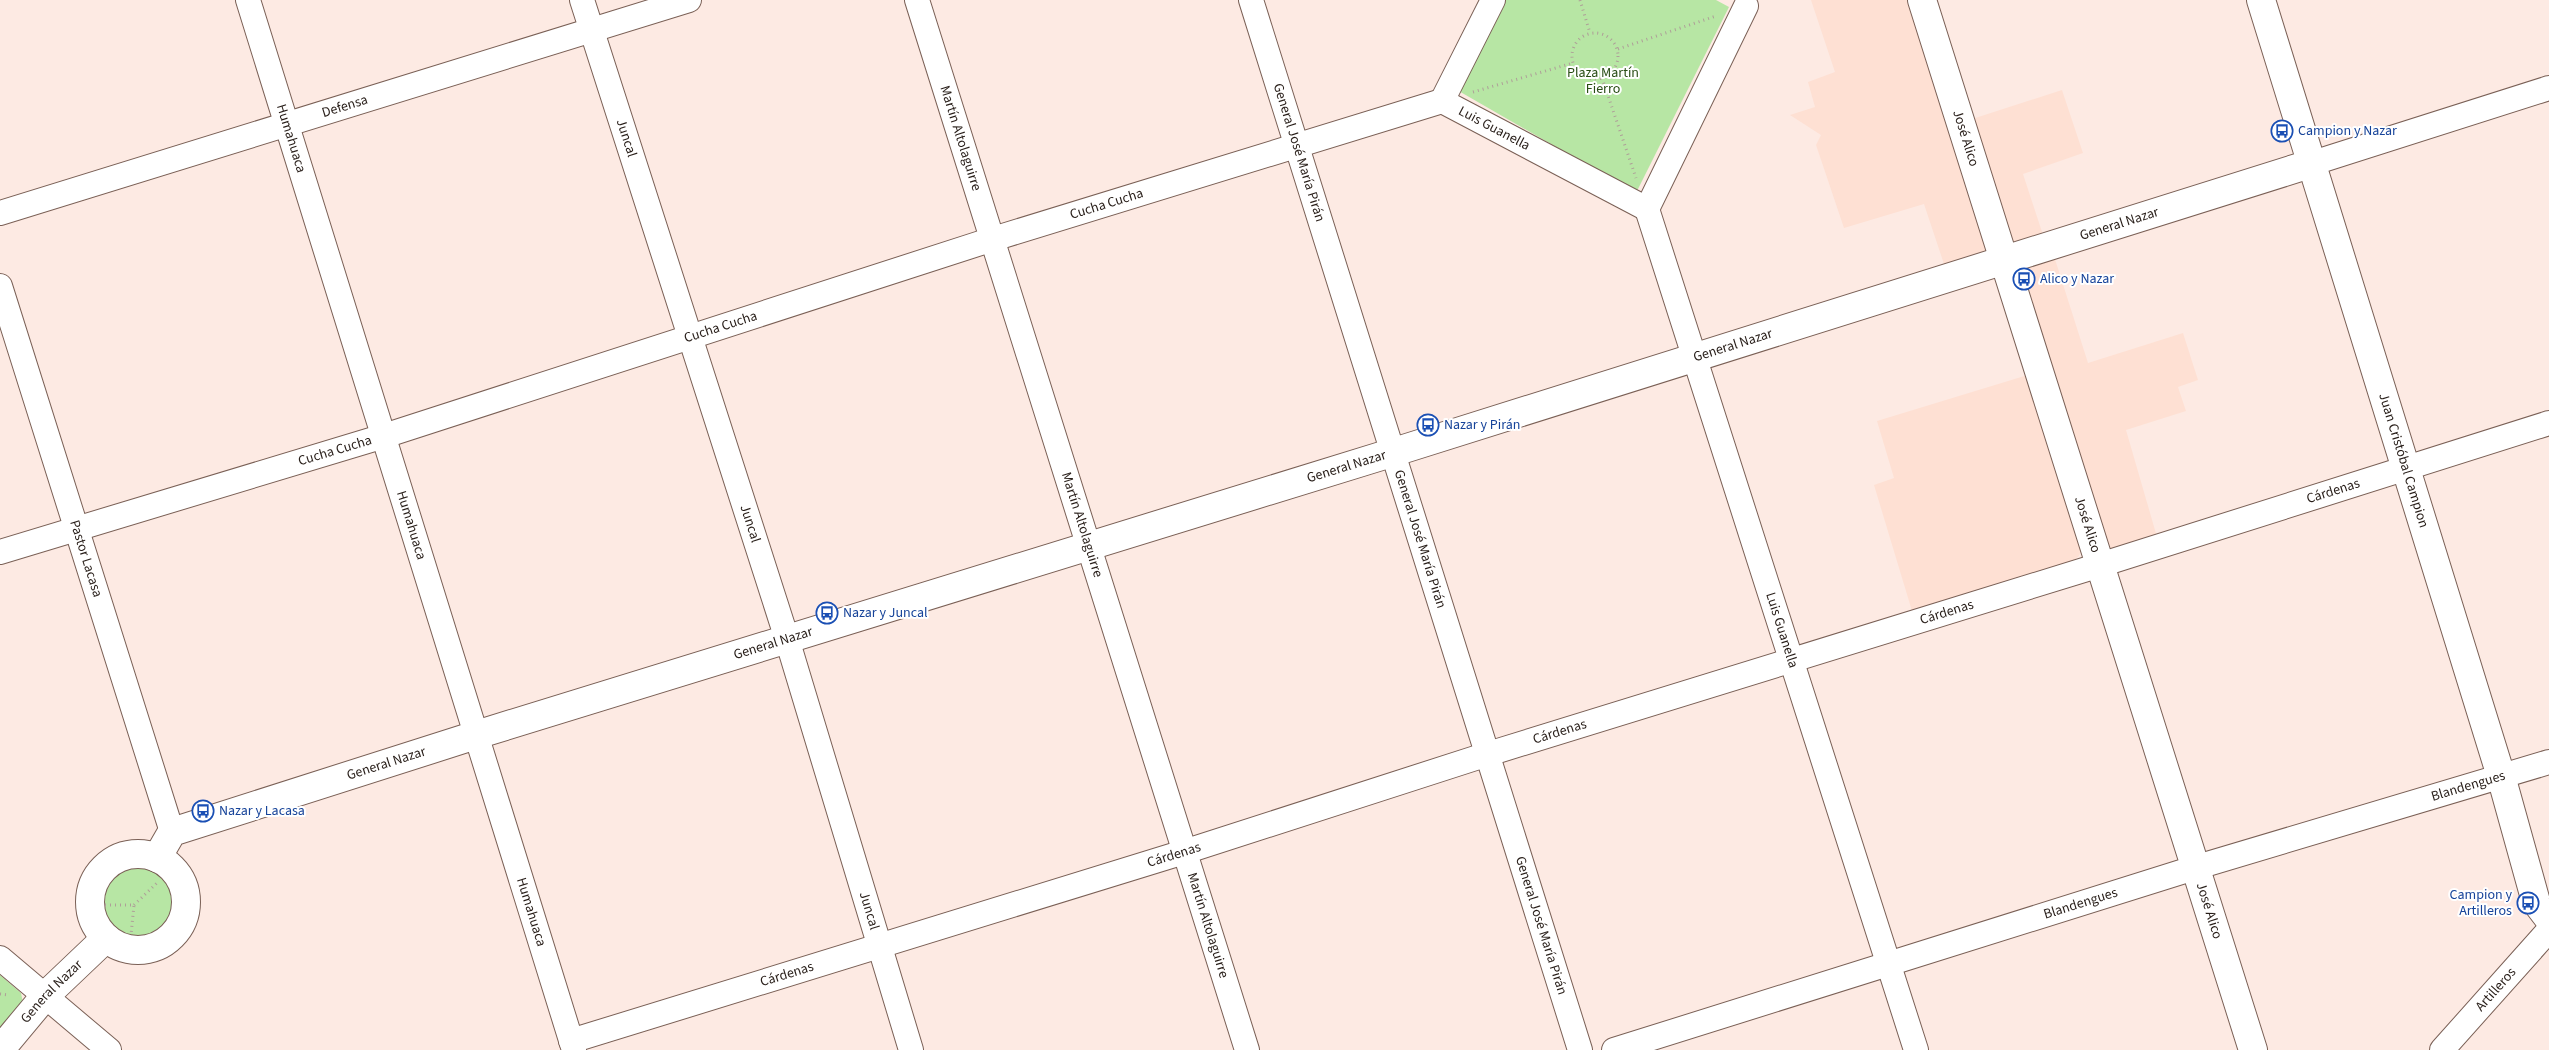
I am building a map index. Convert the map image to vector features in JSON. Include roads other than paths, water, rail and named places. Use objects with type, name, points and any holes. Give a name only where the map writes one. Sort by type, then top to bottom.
[{"type":"street","name":"Humahuaca","points":[[248,0],[572,1046]]},
{"type":"street","name":"Juncal","points":[[582,0],[688,336],[787,639],[912,1050]]},
{"type":"street","name":"Defensa","points":[[0,213],[689,0]]},
{"type":"street","name":"Martín Altolaguirre","points":[[917,0],[1247,1050]]},
{"type":"street","name":"General José María Pirán","points":[[1251,0],[1391,453],[1488,754],[1580,1050]]},
{"type":"street","name":"Luis Guanella","points":[[1493,0],[1442,101],[1647,209],[1693,358],[1792,660],[1916,1050]]},
{"type":"street","name":"José Alico","points":[[1922,0],[2194,868],[2253,1050]]},
{"type":"street","name":"Juan Cristóbal Campion","points":[[2261,0],[2404,468],[2501,776],[2536,902],[2549,919]]},
{"type":"street","points":[[1647,209],[1748,2]]},
{"type":"street","name":"General Nazar","points":[[172,832],[476,735],[1391,453],[2549,88]]},
{"type":"street","name":"Cucha Cucha","points":[[0,552],[384,436],[688,336],[993,239],[1442,101]]},
{"type":"street","name":"Pastor Lacasa","points":[[0,286],[172,832]]},
{"type":"street","name":"Cárdenas","points":[[572,1046],[880,946],[1184,852],[1488,754],[2100,565],[2549,423]]},
{"type":"street","name":"Blandengues","points":[[1614,1050],[2194,868],[2549,762]]},
{"type":"street","points":[[165,864],[172,832]]},
{"type":"street","points":[[142,853],[165,864],[180,879],[185,893],[185,908],[181,923],[172,936],[160,945],[145,950],[118,944],[94,921],[90,905],[92,888],[99,873],[110,862],[125,855],[142,853]]},
{"type":"street","name":"Artilleros","points":[[2442,1050],[2549,930]]},
{"type":"street","name":"General Nazar","points":[[0,1050],[45,996],[118,944]]},
{"type":"street","points":[[0,958],[109,1050]]},
{"type":"place","name":"Campion y Nazar","points":[[2282,131]]},
{"type":"place","name":"Alico y Nazar","points":[[2024,279]]},
{"type":"place","name":"Nazar y Pirán","points":[[1428,425]]},
{"type":"place","name":"Nazar y Juncal","points":[[827,613]]},
{"type":"place","name":"Nazar y Lacasa","points":[[203,811]]},
{"type":"place","name":"Campion y Artilleros","points":[[2528,903]]},
{"type":"park label","name":"Plaza Martín Fierro","points":[[1603,82]]}]
